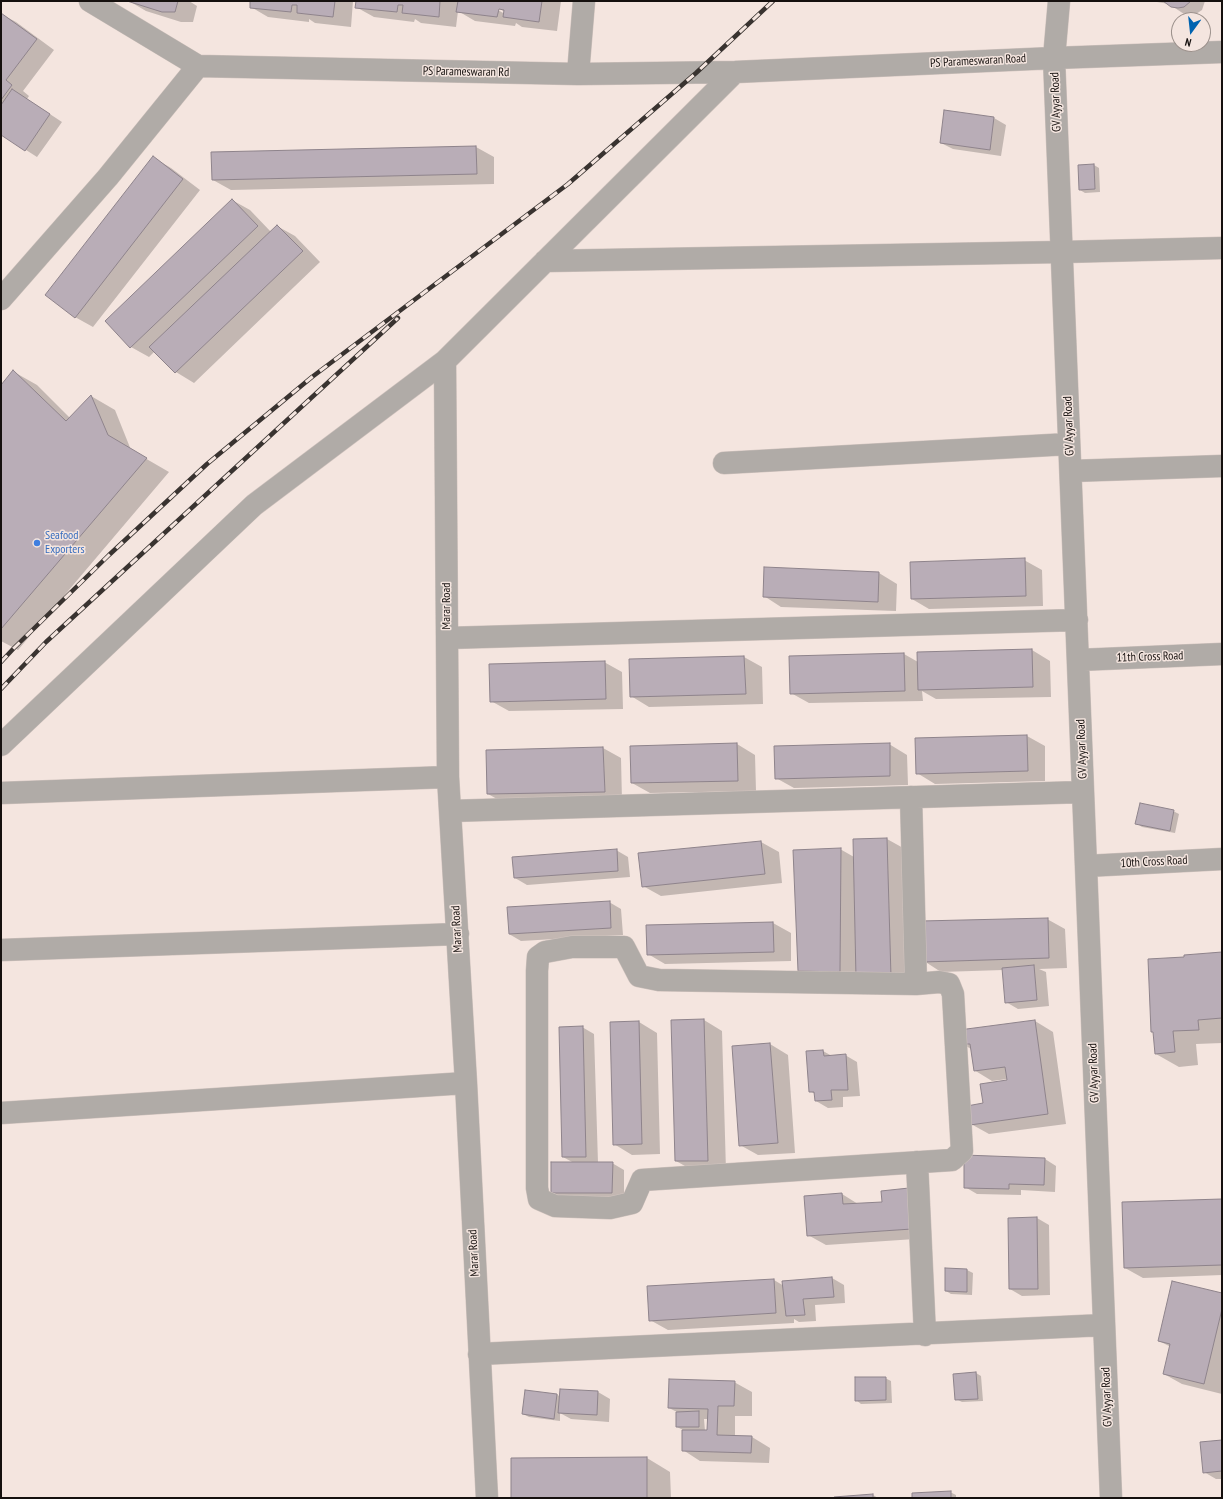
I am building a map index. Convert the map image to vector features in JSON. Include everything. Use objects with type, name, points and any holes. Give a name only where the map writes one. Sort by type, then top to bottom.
[{"type":"street","points":[[1,299],[108,177],[198,66],[90,1]]},
{"type":"street","points":[[578,74],[584,1]]},
{"type":"street","name":"GV Ayyar Road","points":[[1059,1],[1054,58],[1111,1498]]},
{"type":"street","name":"PS Parameswaran Road","points":[[735,72],[1222,52]]},
{"type":"street","name":"PS Parameswaran Rd","points":[[198,66],[578,74],[735,72]]},
{"type":"street","points":[[1,745],[254,505],[445,360],[735,72]]},
{"type":"street","points":[[545,261],[1222,248]]},
{"type":"street","name":"Marar Road","points":[[445,360],[448,777],[458,934],[487,1498]]},
{"type":"street","points":[[724,463],[1069,444]]},
{"type":"street","points":[[1070,471],[1222,466]]},
{"type":"street","points":[[447,638],[1077,620]]},
{"type":"street","name":"11th Cross Road","points":[[1078,660],[1222,654]]},
{"type":"street","points":[[1,793],[448,777]]},
{"type":"street","points":[[450,811],[1083,792]]},
{"type":"street","points":[[911,797],[916,984]]},
{"type":"street","name":"10th Cross Road","points":[[1086,866],[1222,859]]},
{"type":"street","points":[[1,950],[458,934]]},
{"type":"street","points":[[572,947],[624,947],[639,976],[659,980],[916,984],[939,982],[949,984],[953,994],[962,1151],[952,1160],[642,1180],[632,1203],[610,1208],[555,1206],[539,1199],[536,1188],[537,971],[538,957],[545,952],[572,947]]},
{"type":"street","points":[[1,1113],[466,1083]]},
{"type":"street","points":[[917,1162],[925,1334]]},
{"type":"street","points":[[479,1354],[1104,1325]]},
{"type":"building","points":[[127,1],[178,1],[175,12],[162,12]]},
{"type":"building","points":[[250,1],[335,1],[333,17],[297,13],[297,5],[292,5],[291,12],[250,8]]},
{"type":"building","points":[[356,1],[440,1],[439,17],[402,13],[403,5],[398,5],[397,12],[355,8]]},
{"type":"building","points":[[458,1],[542,1],[539,22],[503,17],[504,10],[499,9],[497,17],[456,12]]},
{"type":"building","points":[[1163,1],[1191,1],[1184,7],[1178,8],[1171,7]]},
{"type":"building","points":[[1,13],[37,39],[6,80],[12,85],[1,100]]},
{"type":"building","points":[[12,89],[50,114],[25,151],[1,135],[1,105]]},
{"type":"building","points":[[944,110],[994,117],[990,150],[940,143]]},
{"type":"building","points":[[476,146],[477,174],[212,180],[211,152]]},
{"type":"building","points":[[153,156],[183,179],[75,318],[45,295]]},
{"type":"building","points":[[1094,164],[1095,189],[1079,190],[1078,165]]},
{"type":"building","points":[[232,199],[258,226],[130,348],[105,321]]},
{"type":"building","points":[[277,225],[303,251],[175,373],[149,347]]},
{"type":"building","name":"Seafood Exporters","points":[[13,370],[66,421],[91,395],[108,435],[147,458],[1,629],[1,385]]},
{"type":"building","points":[[1025,558],[1026,596],[911,599],[910,562]]},
{"type":"building","points":[[764,567],[879,572],[878,602],[763,597]]},
{"type":"building","points":[[1032,649],[1033,687],[918,690],[917,652]]},
{"type":"building","points":[[904,653],[905,691],[790,694],[789,656]]},
{"type":"building","points":[[744,656],[746,694],[630,697],[629,659]]},
{"type":"building","points":[[605,661],[606,699],[490,702],[489,664]]},
{"type":"building","points":[[1027,735],[1028,771],[916,774],[915,738]]},
{"type":"building","points":[[737,743],[738,781],[631,783],[630,746]]},
{"type":"building","points":[[890,743],[890,776],[775,779],[774,746]]},
{"type":"building","points":[[603,747],[605,792],[487,794],[486,750]]},
{"type":"building","points":[[1140,803],[1174,810],[1170,831],[1135,824]]},
{"type":"building","points":[[887,838],[891,977],[856,978],[853,839]]},
{"type":"building","points":[[761,841],[765,874],[642,887],[638,853]]},
{"type":"building","points":[[841,848],[840,972],[798,971],[793,850]]},
{"type":"building","points":[[617,849],[618,871],[514,878],[512,857]]},
{"type":"building","points":[[610,901],[611,928],[509,934],[507,907]]},
{"type":"building","points":[[1048,918],[1049,958],[923,962],[921,921]]},
{"type":"building","points":[[773,922],[774,952],[647,955],[646,925]]},
{"type":"building","points":[[1222,952],[1222,1018],[1198,1020],[1199,1030],[1173,1031],[1175,1052],[1155,1054],[1153,1032],[1151,1032],[1148,959],[1184,957],[1184,955]]},
{"type":"building","points":[[1034,965],[1037,1000],[1005,1003],[1002,968]]},
{"type":"building","points":[[704,1019],[708,1161],[675,1161],[671,1020]]},
{"type":"building","points":[[1035,1020],[1048,1114],[970,1125],[967,1106],[983,1103],[980,1084],[1007,1080],[1005,1067],[974,1071],[970,1044],[960,1044],[959,1030]]},
{"type":"building","points":[[639,1021],[642,1144],[613,1145],[610,1022]]},
{"type":"building","points":[[583,1026],[586,1157],[562,1157],[559,1027]]},
{"type":"building","points":[[770,1043],[778,1143],[739,1146],[732,1046]]},
{"type":"building","points":[[823,1050],[824,1056],[846,1054],[848,1090],[831,1090],[832,1100],[815,1101],[814,1092],[809,1092],[806,1051]]},
{"type":"building","points":[[964,1155],[1045,1158],[1044,1185],[1009,1184],[1009,1189],[964,1188]]},
{"type":"building","points":[[551,1162],[613,1162],[612,1193],[551,1193]]},
{"type":"building","points":[[909,1188],[912,1229],[807,1236],[804,1196],[842,1193],[843,1204],[882,1202],[881,1191]]},
{"type":"building","points":[[1222,1199],[1222,1265],[1124,1268],[1122,1202]]},
{"type":"building","points":[[1037,1217],[1038,1289],[1009,1289],[1008,1218]]},
{"type":"building","points":[[945,1268],[967,1269],[967,1292],[945,1291]]},
{"type":"building","points":[[832,1277],[834,1297],[803,1299],[805,1315],[786,1316],[782,1281]]},
{"type":"building","points":[[774,1279],[776,1313],[649,1321],[647,1286]]},
{"type":"building","points":[[1172,1281],[1222,1293],[1222,1309],[1204,1384],[1163,1374],[1170,1344],[1158,1341]]},
{"type":"building","points":[[976,1372],[978,1399],[955,1400],[953,1374]]},
{"type":"building","points":[[855,1377],[886,1377],[886,1400],[855,1401]]},
{"type":"building","points":[[669,1379],[735,1381],[734,1406],[718,1406],[717,1435],[752,1436],[751,1453],[682,1451],[682,1430],[707,1430],[708,1409],[668,1408]]},
{"type":"building","points":[[560,1389],[598,1391],[597,1415],[558,1413]]},
{"type":"building","points":[[525,1390],[557,1394],[554,1419],[522,1414]]},
{"type":"building","points":[[699,1411],[699,1427],[676,1427],[676,1412]]},
{"type":"building","points":[[1222,1440],[1222,1471],[1203,1473],[1200,1442]]},
{"type":"building","points":[[647,1457],[647,1498],[511,1498],[511,1458]]},
{"type":"building","points":[[951,1491],[951,1498],[912,1498],[912,1493]]},
{"type":"building","points":[[873,1494],[873,1498],[834,1498],[834,1497]]},
{"type":"railway","points":[[1,662],[109,555],[207,464],[312,377],[568,184],[696,73],[773,1]]},
{"type":"railway","points":[[1,689],[46,642],[398,318]]},
{"type":"place","name":"Seafood Exporters","points":[[37,543]]}]
